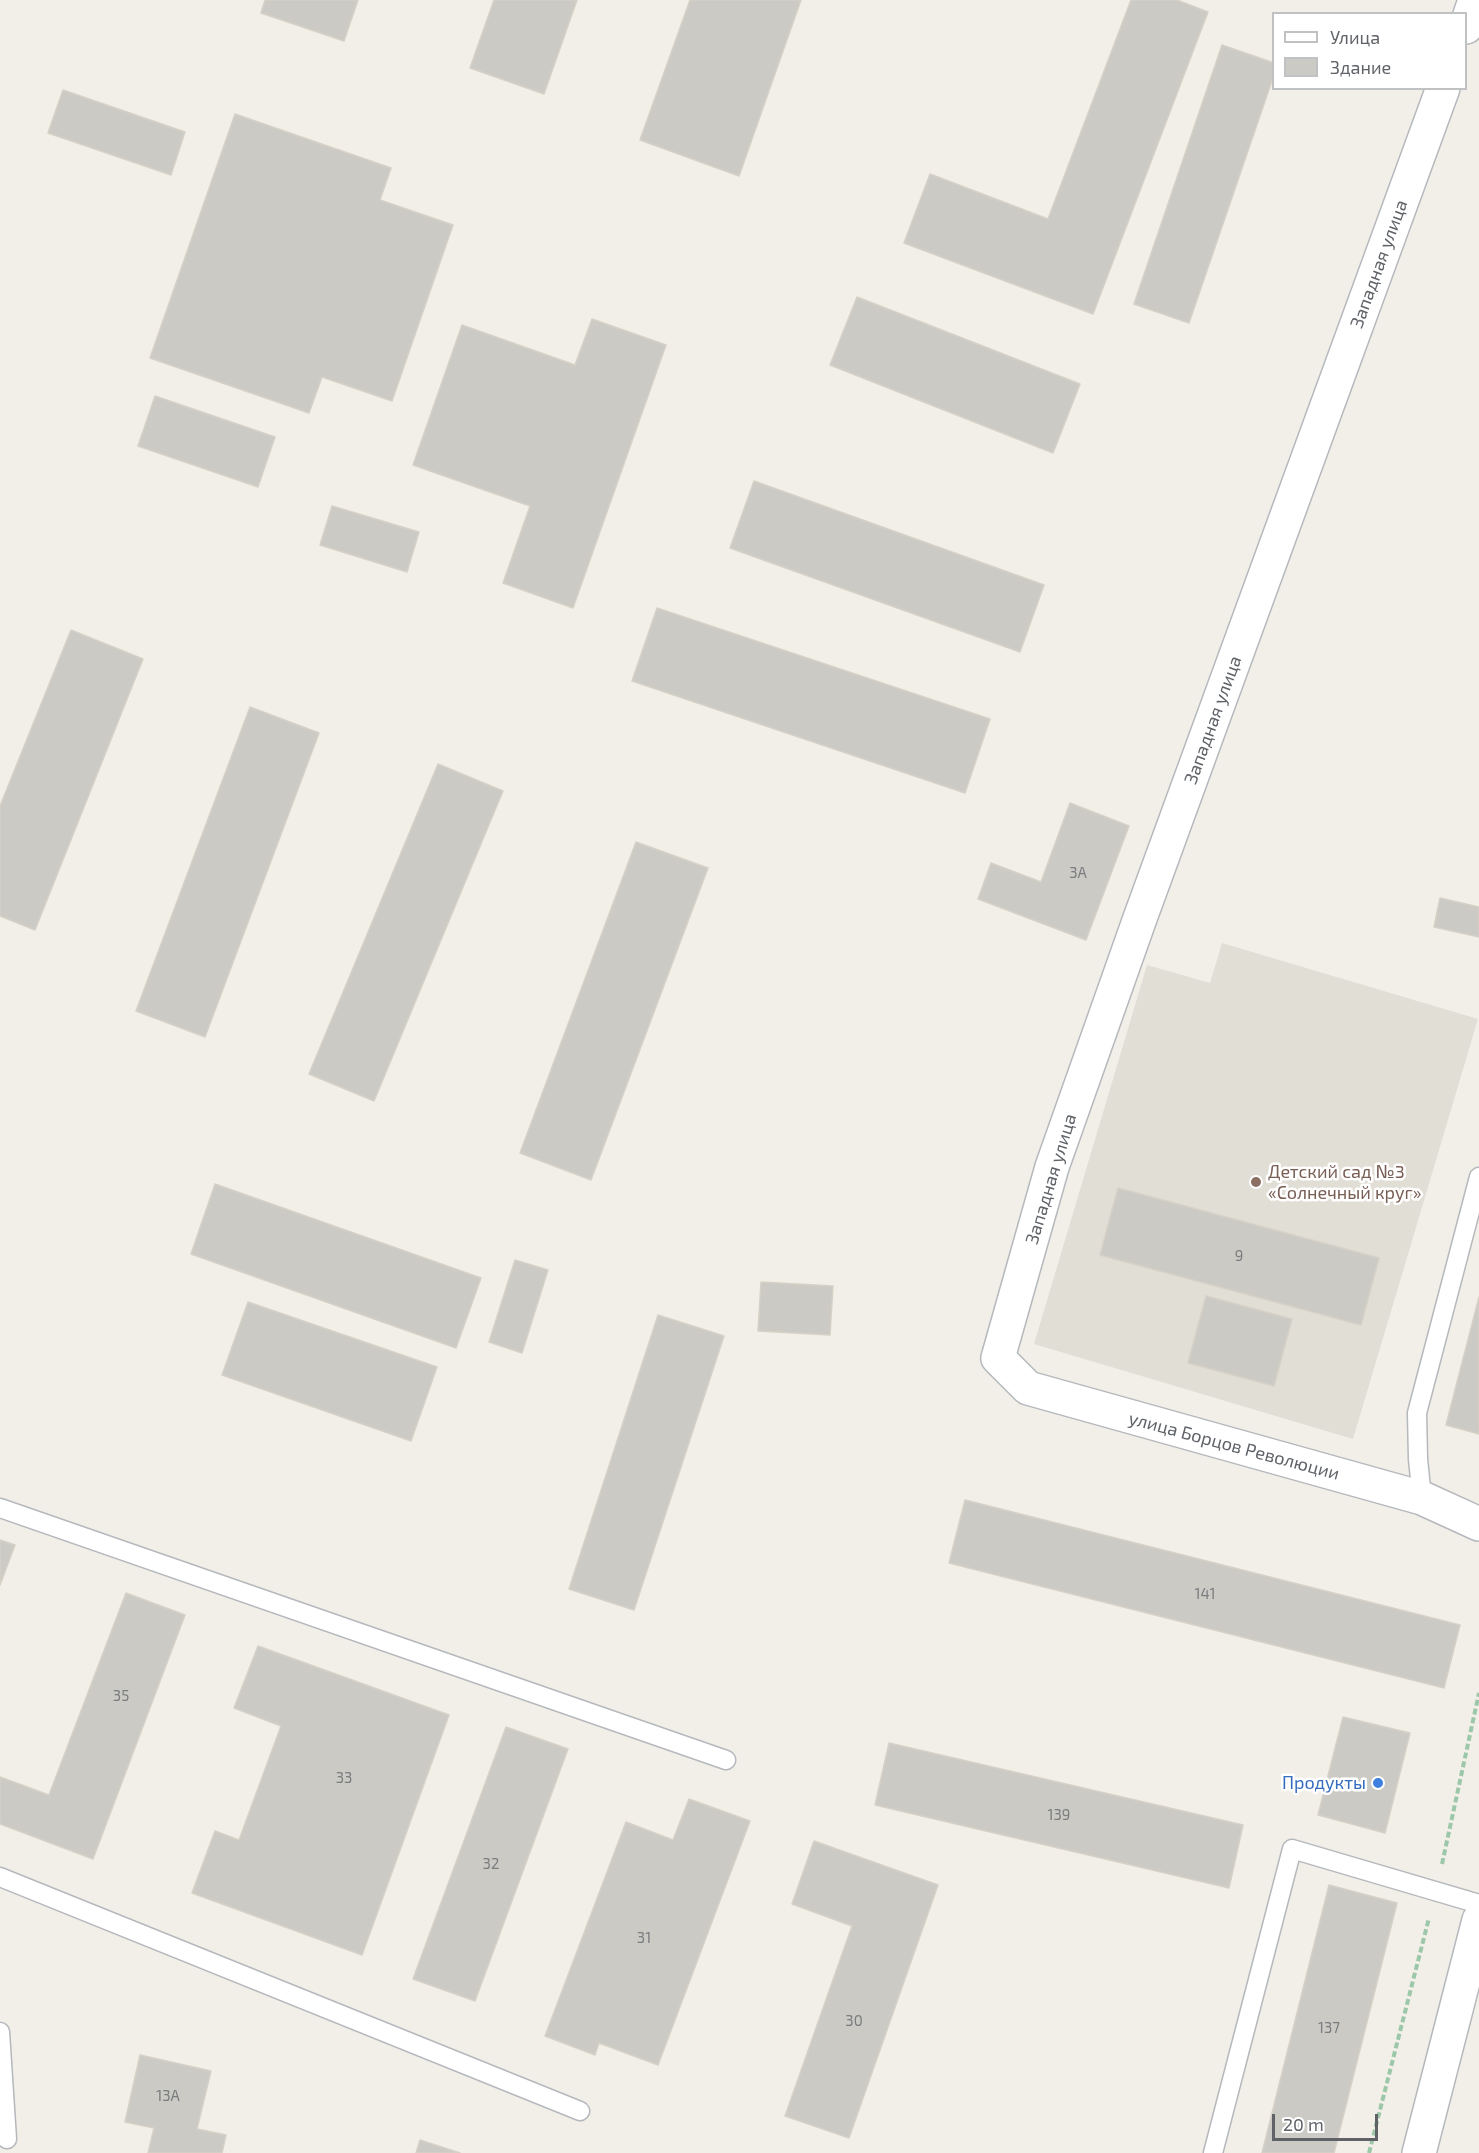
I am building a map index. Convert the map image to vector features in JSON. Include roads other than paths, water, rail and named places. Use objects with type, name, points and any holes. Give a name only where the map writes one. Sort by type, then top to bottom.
[{"type":"street","points":[[1467,24],[1475,0]]},
{"type":"street","name":"Западная улица","points":[[998,1358],[1052,1167],[1147,899],[1442,90]]},
{"type":"street","name":"улица Борцов Революции","points":[[998,1358],[1028,1388],[1422,1498],[1479,1524]]},
{"type":"street","points":[[1419,2153],[1479,1920]]},
{"type":"lane","points":[[1422,1498],[1417,1413],[1479,1178]]},
{"type":"lane","points":[[0,1508],[726,1760]]},
{"type":"lane","points":[[1213,2153],[1292,1849],[1479,1904]]},
{"type":"lane","points":[[0,1877],[580,2111]]},
{"type":"lane","points":[[0,2032],[7,2139]]},
{"type":"place","name":"Детский сад №3 «Солнечный круг»","points":[[1256,1182]]},
{"type":"place","name":"Продукты","points":[[1378,1783]]}]
